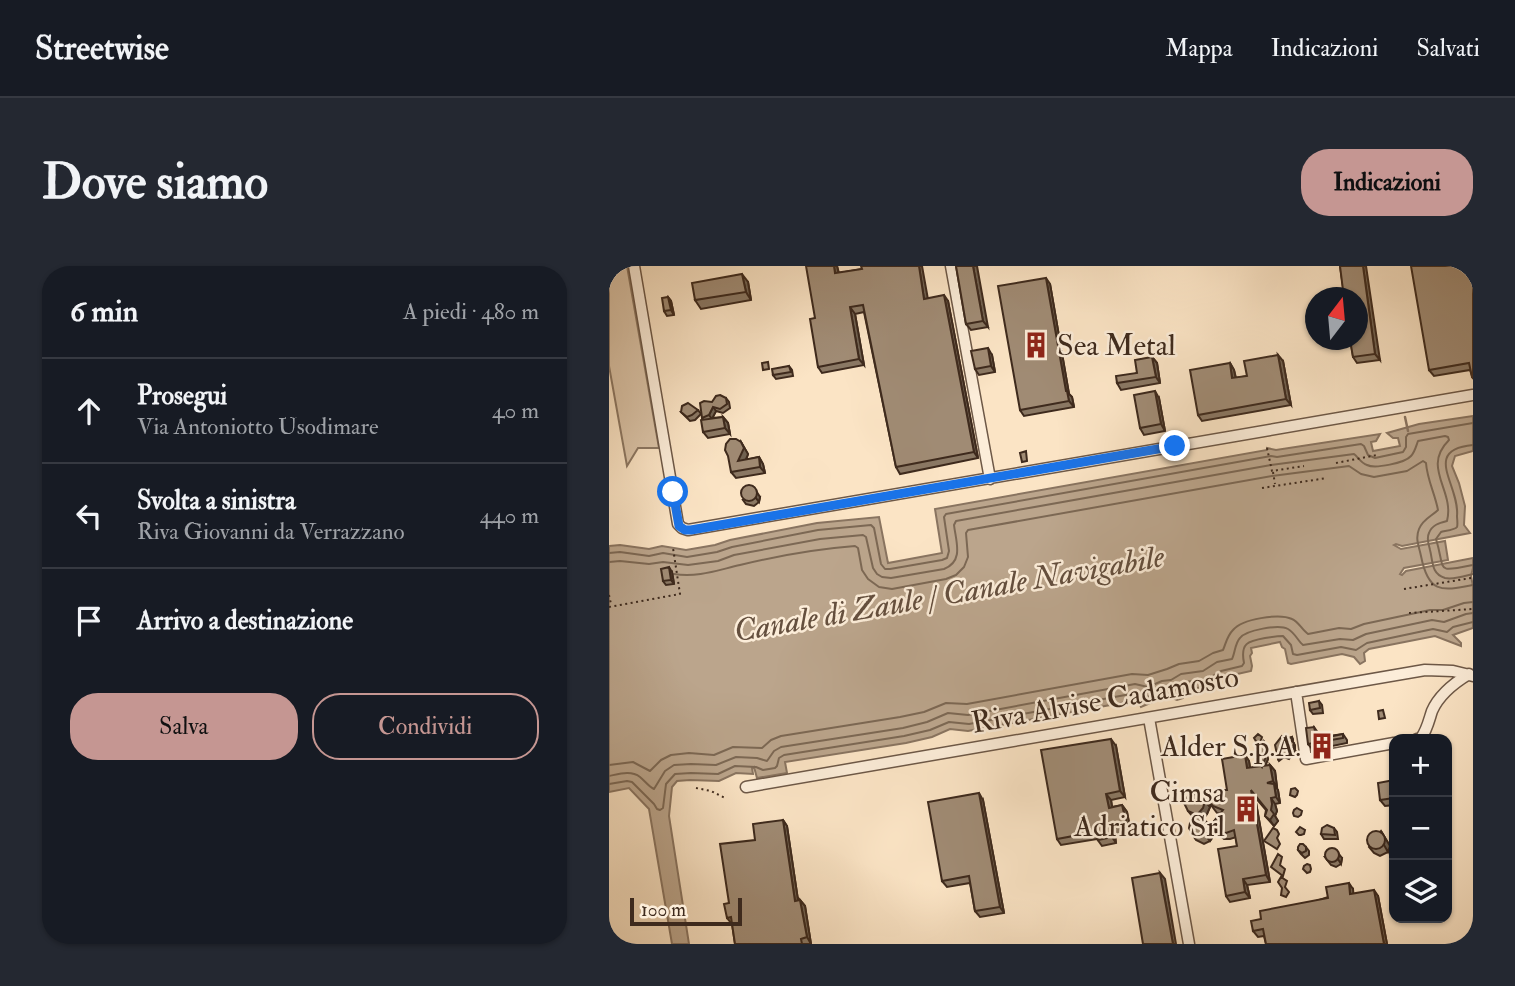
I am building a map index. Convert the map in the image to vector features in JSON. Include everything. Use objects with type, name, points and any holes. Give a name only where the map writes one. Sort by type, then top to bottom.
[{"type":"street","points":[[634,266],[678,524],[681,528],[691,530],[1473,395]]},
{"type":"street","points":[[951,266],[990,478]]},
{"type":"street","name":"Riva Alvise Cadamosto","points":[[746,787],[1425,670],[1439,669],[1471,675]]},
{"type":"street","points":[[1424,734],[1433,708],[1441,697],[1458,681],[1471,675]]},
{"type":"street","points":[[1296,692],[1306,759],[1389,744]]},
{"type":"street","points":[[1149,718],[1189,944]]},
{"type":"path","points":[[1267,448],[1275,485]]},
{"type":"path","points":[[1336,463],[1377,455]]},
{"type":"path","points":[[1272,471],[1304,466]]},
{"type":"path","points":[[1262,488],[1327,478]]},
{"type":"path","points":[[609,595],[610,607],[680,594],[673,548]]},
{"type":"path","points":[[1404,589],[1471,578]]},
{"type":"path","points":[[1409,613],[1473,609]]},
{"type":"path","points":[[696,788],[725,797]]},
{"type":"shaded area","points":[[609,266],[627,266],[659,448],[638,448],[627,466],[609,366]]},
{"type":"water","name":"Canale di Zaule / Canale Navigabile","points":[[1473,416],[1473,451],[1455,456],[1452,466],[1465,506],[1464,525],[1470,533],[1402,546],[1394,545],[1401,549],[1445,541],[1448,560],[1404,568],[1400,574],[1402,575],[1406,571],[1473,558],[1473,628],[1453,635],[1461,646],[1435,636],[1369,649],[1364,653],[1365,661],[1360,664],[1354,657],[1342,654],[1291,664],[1288,663],[1285,649],[1280,642],[1251,648],[1251,671],[1224,677],[1208,687],[1185,689],[1183,698],[1177,700],[1167,696],[1141,707],[1138,700],[968,731],[950,729],[932,737],[906,743],[785,762],[787,773],[757,778],[754,767],[753,774],[736,773],[719,781],[677,781],[672,787],[669,816],[689,944],[672,944],[649,809],[629,788],[609,792],[609,546],[649,549],[662,546],[686,550],[817,523],[879,517],[888,563],[942,553],[935,509],[1267,448],[1276,450],[1380,434],[1376,441],[1371,442],[1373,451],[1400,446],[1398,438],[1387,433],[1419,424]]},
{"type":"building","points":[[806,266],[834,266],[835,273],[862,269],[861,266],[919,266],[924,299],[944,295],[974,452],[896,467],[863,305],[850,307],[859,359],[818,367],[810,319],[815,318]]},
{"type":"building","points":[[956,266],[973,266],[983,321],[966,324]]},
{"type":"building","points":[[1340,266],[1363,266],[1366,287],[1343,287]]},
{"type":"building","points":[[1411,266],[1473,266],[1473,377],[1469,363],[1429,370]]},
{"type":"building","points":[[742,274],[746,292],[695,300],[692,283]]},
{"type":"building","name":"Sea Metal","points":[[1046,278],[1069,401],[1020,410],[998,286]]},
{"type":"building","points":[[668,297],[671,310],[664,311],[662,298]]},
{"type":"building","points":[[1368,303],[1375,354],[1353,357],[1352,350],[1368,350]]},
{"type":"building","points":[[988,348],[991,366],[975,369],[971,351]]},
{"type":"building","points":[[1278,355],[1286,399],[1198,415],[1190,370],[1230,363],[1232,378],[1247,376],[1244,361]]},
{"type":"building","points":[[1152,357],[1156,377],[1117,383],[1116,376],[1137,373],[1135,360]]},
{"type":"building","points":[[768,362],[769,369],[763,370],[762,363]]},
{"type":"building","points":[[789,366],[791,372],[773,375],[772,369]]},
{"type":"building","points":[[1155,391],[1161,424],[1140,428],[1134,395]]},
{"type":"building","points":[[720,395],[726,398],[727,404],[720,409],[713,407],[709,415],[702,418],[700,403],[712,402]]},
{"type":"building","points":[[688,403],[698,410],[687,417],[681,412],[682,406]]},
{"type":"building","points":[[723,417],[725,428],[703,432],[701,420]]},
{"type":"building","points":[[730,439],[741,442],[744,448],[738,461],[759,457],[760,467],[731,472],[725,450]]},
{"type":"building","points":[[1026,451],[1027,461],[1022,462],[1020,453]]},
{"type":"building","points":[[749,485],[755,487],[755,499],[749,501],[743,499],[741,493],[743,487]]},
{"type":"building","points":[[669,567],[671,580],[663,581],[661,569]]},
{"type":"building","points":[[1319,701],[1320,708],[1310,710],[1309,703]]},
{"type":"building","points":[[1383,710],[1385,718],[1379,719],[1378,711]]},
{"type":"building","points":[[1314,727],[1316,735],[1327,733],[1328,737],[1343,734],[1343,738],[1308,744],[1306,728]]},
{"type":"building","points":[[1258,734],[1262,737],[1260,743],[1264,746],[1266,756],[1262,767],[1255,757],[1259,757],[1254,738]]},
{"type":"building","points":[[1282,736],[1292,737],[1296,752],[1278,759],[1275,745]]},
{"type":"building","points":[[1111,739],[1120,791],[1106,794],[1109,808],[1122,805],[1127,826],[1110,829],[1112,837],[1098,840],[1095,832],[1057,839],[1041,750]]},
{"type":"building","points":[[1245,755],[1247,768],[1270,765],[1273,781],[1267,783],[1274,784],[1276,797],[1271,798],[1271,810],[1274,814],[1270,820],[1265,816],[1267,810],[1251,790],[1266,875],[1243,879],[1245,892],[1226,896],[1218,849],[1237,846],[1234,830],[1219,832],[1211,825],[1223,810],[1208,801],[1215,790],[1227,790],[1222,759]]},
{"type":"building","points":[[1389,781],[1389,799],[1380,800],[1378,783]]},
{"type":"building","points":[[1291,789],[1298,791],[1295,797],[1290,795]]},
{"type":"building","points":[[979,793],[1000,907],[975,911],[969,876],[942,881],[928,802]]},
{"type":"building","points":[[1196,794],[1205,801],[1197,815],[1188,811],[1184,803],[1188,796]]},
{"type":"building","points":[[1297,808],[1302,811],[1298,817],[1293,813]]},
{"type":"building","points":[[1196,816],[1211,826],[1205,835],[1199,837],[1192,834],[1189,828]]},
{"type":"building","points":[[783,820],[795,901],[800,900],[807,937],[801,939],[802,944],[735,944],[731,917],[727,918],[724,904],[729,903],[720,844],[755,840],[753,824]]},
{"type":"building","points":[[1327,825],[1334,828],[1335,835],[1321,834],[1322,828]]},
{"type":"building","points":[[1300,827],[1305,830],[1304,834],[1299,835],[1296,832]]},
{"type":"building","points":[[1273,828],[1279,834],[1277,838],[1280,844],[1277,849],[1264,841]]},
{"type":"building","points":[[1372,831],[1380,831],[1385,840],[1383,847],[1372,849],[1367,844],[1367,836]]},
{"type":"building","points":[[1300,844],[1306,847],[1306,851],[1302,853],[1298,850]]},
{"type":"building","points":[[1332,848],[1337,850],[1337,860],[1332,862],[1327,860],[1325,855],[1327,850]]},
{"type":"building","points":[[1278,854],[1282,857],[1280,865],[1285,869],[1283,876],[1271,867]]},
{"type":"building","points":[[1307,864],[1311,869],[1307,873],[1303,869]]},
{"type":"building","points":[[1160,873],[1173,944],[1143,944],[1132,878]]},
{"type":"building","points":[[1281,877],[1287,881],[1285,887],[1289,892],[1286,897],[1281,895],[1282,888],[1278,882]]},
{"type":"building","points":[[1349,883],[1350,894],[1374,890],[1384,944],[1266,944],[1263,929],[1253,931],[1251,921],[1261,919],[1260,911],[1328,898],[1326,887]]},
{"type":"waterway","points":[[1405,417],[1408,431]]},
{"type":"place","name":"Sea Metal","points":[[1036,345]]},
{"type":"place","name":"Alder S.p.A.","points":[[1322,746]]},
{"type":"place","name":"Cimsa Adriatico Srl","points":[[1246,809]]},
{"type":"route","points":[[673,492],[678,524],[685,530],[691,530],[1175,446]]}]
